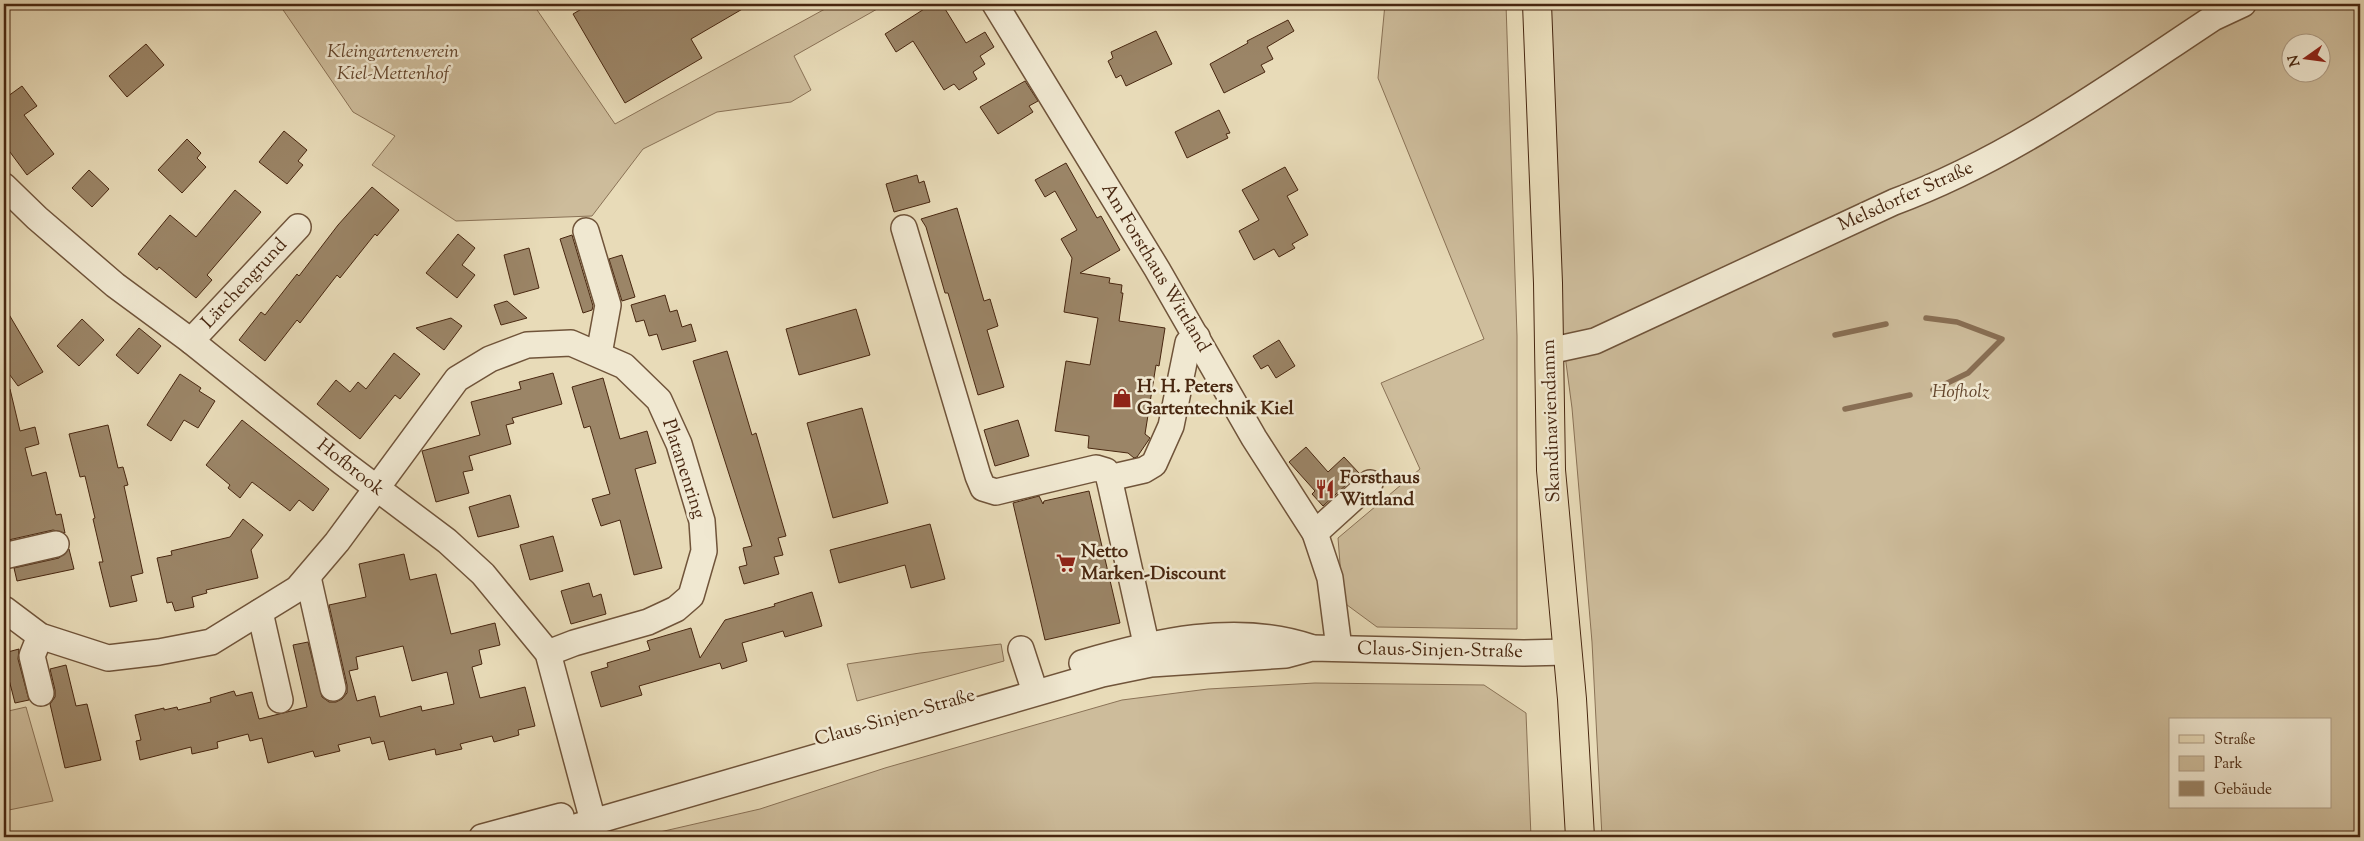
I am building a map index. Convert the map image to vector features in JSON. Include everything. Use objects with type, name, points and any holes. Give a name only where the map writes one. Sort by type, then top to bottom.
[{"type":"main road","name":"Skandinaviendamm","points":[[1537,4],[1549,351],[1551,470],[1567,652],[1580,837]]},
{"type":"street","name":"Am Forsthaus Wittland","points":[[995,4],[1197,337],[1254,438],[1314,533],[1330,578],[1339,648]]},
{"type":"street","name":"Melsdorfer Straße","points":[[1549,351],[1595,341],[1894,202],[1934,187],[1977,166],[2041,131],[2213,18],[2243,4]]},
{"type":"street","name":"Hofbrook","points":[[4,186],[37,218],[115,285],[191,341],[375,488],[447,541],[483,574],[548,653],[591,815]]},
{"type":"street","name":"Lärchengrund","points":[[191,341],[298,228]]},
{"type":"street","points":[[904,228],[983,488],[996,492],[1096,468],[1106,471],[1149,654]]},
{"type":"street","points":[[586,231],[608,305],[598,354]]},
{"type":"street","points":[[1109,478],[1144,470],[1154,464],[1171,426],[1188,343],[1197,337]]},
{"type":"street","name":"Platanenring","points":[[4,608],[40,636],[108,658],[159,652],[211,642],[297,589],[337,542],[457,379],[482,364],[527,345],[571,343],[624,366],[659,400],[679,444],[702,520],[704,551],[690,596],[676,610],[648,622],[574,643],[548,653]]},
{"type":"street","points":[[1314,533],[1370,483]]},
{"type":"street","points":[[4,556],[56,544]]},
{"type":"street","points":[[308,577],[333,688]]},
{"type":"street","points":[[260,612],[280,700]]},
{"type":"street","points":[[40,636],[32,656],[41,693]]},
{"type":"street","name":"Claus-Sinjen-Straße","points":[[482,837],[591,815],[931,725],[1033,685],[1149,654],[1286,655],[1312,648],[1523,653],[1567,652]]},
{"type":"street","points":[[1021,649],[1033,685]]},
{"type":"street","name":"Claus-Sinjen-Straße","points":[[541,837],[591,815]]},
{"type":"green space","name":"Kleingartenverein Kiel-Mettenhof","points":[[279,4],[533,4],[615,124],[834,4],[886,4],[794,56],[811,90],[791,102],[717,112],[643,149],[592,216],[456,221],[372,165],[395,136],[353,112]]},
{"type":"green space","points":[[1385,4],[1506,4],[1517,336],[1517,629],[1377,627],[1343,602],[1338,538],[1420,469],[1381,383],[1484,339],[1378,78]]},
{"type":"green space","name":"Hofholz","points":[[1550,4],[2360,4],[2360,837],[1602,837],[1592,642],[1572,408],[1555,280]]},
{"type":"green space","points":[[1001,644],[1004,661],[857,701],[847,664],[920,653]]},
{"type":"green space","points":[[1315,683],[1484,685],[1526,713],[1531,837],[638,837],[760,809],[885,768],[1122,700],[1208,689]]},
{"type":"green space","points":[[26,707],[53,801],[4,811],[4,712]]},
{"type":"building","points":[[590,4],[751,4],[691,39],[702,58],[625,103],[573,14]]},
{"type":"building","points":[[932,4],[942,4],[966,43],[985,32],[994,47],[980,56],[985,64],[973,72],[977,79],[959,90],[954,84],[944,90],[913,41],[896,52],[885,34]]},
{"type":"building","points":[[1288,20],[1294,31],[1267,47],[1273,59],[1261,65],[1265,72],[1224,93],[1210,64],[1248,43],[1247,41]]},
{"type":"building","points":[[1156,31],[1172,64],[1126,86],[1121,75],[1116,78],[1108,61],[1113,58],[1111,52]]},
{"type":"building","points":[[146,44],[164,65],[127,97],[109,76]]},
{"type":"building","points":[[1025,81],[1038,101],[1029,106],[1033,112],[998,134],[980,107]]},
{"type":"building","points":[[22,86],[37,106],[24,115],[54,154],[27,175],[4,144],[4,99]]},
{"type":"building","points":[[1219,110],[1230,133],[1226,134],[1228,138],[1187,158],[1175,132]]},
{"type":"building","points":[[284,131],[307,150],[298,161],[303,165],[287,184],[259,162]]},
{"type":"building","points":[[187,139],[201,153],[197,158],[206,167],[182,193],[158,170]]},
{"type":"building","points":[[1066,163],[1097,218],[1101,216],[1120,250],[1080,273],[1110,278],[1109,283],[1122,285],[1121,293],[1123,293],[1119,321],[1165,328],[1159,366],[1156,365],[1145,434],[1150,438],[1137,457],[1134,458],[1128,453],[1088,448],[1089,436],[1055,431],[1066,361],[1090,365],[1098,318],[1064,312],[1072,258],[1061,239],[1077,230],[1055,191],[1045,197],[1035,180]]},
{"type":"building","points":[[1285,167],[1298,190],[1287,196],[1308,235],[1292,244],[1295,248],[1279,257],[1274,249],[1254,260],[1239,231],[1259,220],[1242,190]]},
{"type":"building","points":[[89,170],[109,189],[92,207],[72,188]]},
{"type":"building","points":[[917,175],[919,183],[924,181],[930,202],[894,212],[886,184]]},
{"type":"building","points":[[372,187],[399,210],[377,236],[375,234],[340,278],[337,275],[300,323],[297,320],[265,361],[239,340],[261,312],[265,315],[297,274],[299,276],[338,225]]},
{"type":"building","points":[[235,190],[261,212],[207,275],[212,280],[196,298],[159,267],[157,270],[138,254],[170,215],[196,237]]},
{"type":"building","points":[[957,208],[984,301],[990,299],[998,326],[987,330],[1004,387],[978,395],[948,293],[945,293],[926,227],[921,219]]},
{"type":"building","points":[[458,234],[475,248],[462,265],[475,275],[457,298],[426,273]]},
{"type":"building","points":[[572,235],[593,306],[592,310],[583,313],[560,239]]},
{"type":"building","points":[[529,248],[539,288],[514,295],[504,255]]},
{"type":"building","points":[[622,255],[635,297],[622,301],[609,259]]},
{"type":"building","points":[[665,295],[670,312],[677,310],[682,327],[691,324],[696,341],[662,350],[657,334],[649,336],[644,320],[636,322],[631,305]]},
{"type":"building","points":[[507,301],[527,318],[501,325],[494,305]]},
{"type":"building","points":[[4,306],[43,372],[18,386],[4,367]]},
{"type":"building","points":[[856,309],[870,355],[799,375],[786,329]]},
{"type":"building","points":[[451,318],[462,326],[444,350],[416,328]]},
{"type":"building","points":[[82,319],[104,340],[79,366],[57,346]]},
{"type":"building","points":[[139,328],[161,346],[138,374],[116,355]]},
{"type":"building","points":[[1279,340],[1295,366],[1276,378],[1268,365],[1261,369],[1253,356]]},
{"type":"building","points":[[727,351],[752,435],[756,433],[786,536],[778,538],[783,555],[774,557],[779,574],[744,584],[739,567],[747,565],[743,548],[752,546],[693,361]]},
{"type":"building","points":[[394,353],[420,374],[400,399],[395,395],[360,439],[317,404],[336,380],[350,392],[358,382],[366,389]]},
{"type":"building","points":[[553,373],[562,404],[512,418],[514,423],[506,425],[511,444],[469,456],[473,470],[463,472],[469,493],[436,502],[422,451],[480,435],[471,402],[521,389],[519,382]]},
{"type":"building","points":[[180,374],[201,388],[199,391],[215,401],[198,428],[184,420],[171,441],[147,425]]},
{"type":"building","points":[[603,378],[620,439],[647,431],[656,463],[635,469],[662,568],[634,575],[620,520],[601,526],[592,499],[610,494],[590,426],[584,428],[572,387]]},
{"type":"building","points":[[10,389],[20,431],[35,427],[39,444],[25,448],[32,476],[46,472],[56,515],[61,514],[65,533],[53,530],[4,541],[4,390]]},
{"type":"building","points":[[862,408],[888,503],[833,518],[807,423]]},
{"type":"building","points":[[242,420],[329,489],[313,511],[299,500],[290,511],[252,482],[240,498],[228,488],[230,485],[206,465]]},
{"type":"building","points":[[1018,420],[1029,456],[995,466],[984,430]]},
{"type":"building","points":[[108,425],[118,468],[123,467],[128,485],[124,486],[143,573],[131,576],[137,601],[110,607],[99,562],[103,562],[93,519],[95,518],[85,476],[80,477],[69,434]]},
{"type":"building","points":[[1306,447],[1328,472],[1344,457],[1359,473],[1323,506],[1312,494],[1315,491],[1289,462]]},
{"type":"building","name":"Netto Marken-Discount","points":[[1089,491],[1120,623],[1045,640],[1013,503],[1039,496],[1043,504],[1044,501]]},
{"type":"building","points":[[510,495],[519,527],[478,537],[469,507]]},
{"type":"building","points":[[243,519],[263,535],[251,550],[258,578],[206,590],[207,593],[192,597],[194,607],[175,611],[172,602],[167,603],[157,558],[172,555],[171,551],[230,537]]},
{"type":"building","points":[[930,524],[945,579],[911,588],[905,565],[839,583],[830,550]]},
{"type":"building","points":[[553,536],[563,571],[530,580],[520,545]]},
{"type":"building","points":[[69,549],[74,569],[17,581],[14,568],[59,558]]},
{"type":"building","points":[[404,554],[410,580],[436,574],[451,634],[495,623],[500,645],[479,650],[482,664],[472,667],[480,698],[525,687],[535,726],[518,730],[519,735],[494,742],[492,736],[460,744],[462,749],[436,755],[435,749],[389,760],[384,741],[372,744],[370,737],[338,745],[340,751],[315,757],[313,751],[268,763],[262,738],[250,741],[248,734],[217,742],[218,748],[192,754],[191,747],[140,760],[136,741],[141,740],[135,715],[164,708],[164,710],[177,707],[178,710],[211,702],[210,698],[234,691],[236,696],[252,692],[259,719],[307,707],[293,645],[308,642],[322,697],[329,702],[336,702],[342,699],[347,693],[347,685],[329,605],[366,597],[359,564]],"holes":[[[403,646],[412,681],[447,672],[454,704],[422,711],[421,706],[380,717],[375,696],[357,701],[349,671],[358,669],[356,657]]]},
{"type":"building","points":[[589,583],[593,597],[601,594],[606,614],[571,624],[561,591]]},
{"type":"building","points":[[812,592],[822,626],[785,637],[783,631],[742,643],[747,661],[722,669],[720,663],[639,686],[642,695],[601,707],[591,672],[608,667],[607,663],[650,650],[647,641],[691,628],[700,658],[725,620],[775,606],[774,604]]},
{"type":"building","points":[[19,649],[18,659],[29,700],[15,703],[6,668],[4,668],[4,653]]},
{"type":"building","points":[[66,665],[76,706],[87,704],[101,760],[65,768],[50,704],[55,697],[55,690],[50,669]]},
{"type":"waterway","points":[[1926,318],[1957,322],[2002,339],[1968,373],[1933,390]]},
{"type":"waterway","points":[[1835,335],[1886,324]]},
{"type":"waterway","points":[[1845,409],[1910,395]]},
{"type":"place","name":"H. H. Peters Gartentechnik Kiel","points":[[1122,398]]},
{"type":"place","name":"Forsthaus Wittland","points":[[1325,489]]},
{"type":"place","name":"Netto Marken-Discount","points":[[1066,563]]}]
